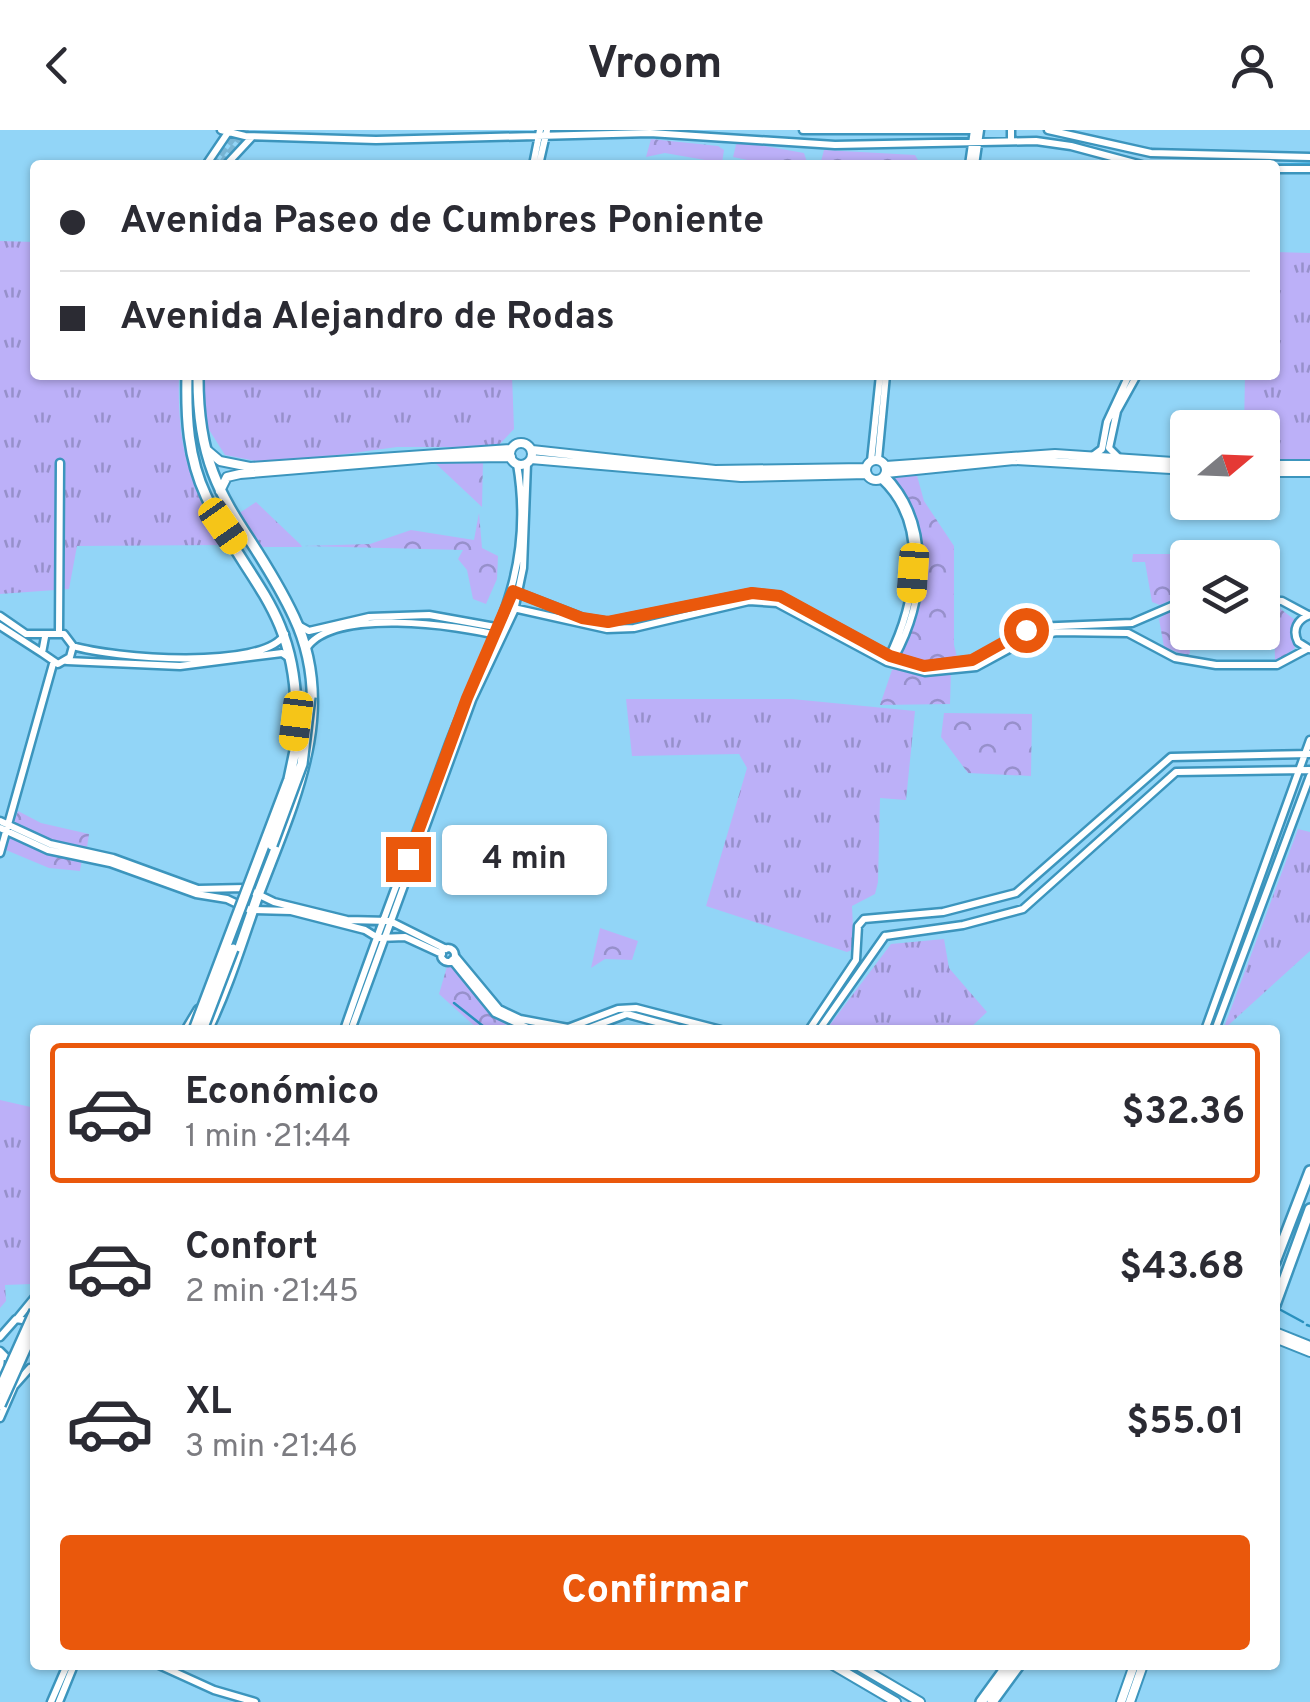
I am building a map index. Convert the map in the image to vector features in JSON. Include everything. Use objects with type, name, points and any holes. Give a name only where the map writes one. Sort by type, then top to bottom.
[{"type":"main road","points":[[187,380],[188,434],[200,482],[286,632],[295,674],[296,721],[291,758],[192,1025]]},
{"type":"main road","points":[[198,380],[204,448],[220,495],[297,624],[306,650],[307,693],[302,764],[206,1025]]},
{"type":"main road","points":[[204,448],[236,466],[278,470]]},
{"type":"main road","points":[[1075,458],[1117,456],[1134,461]]},
{"type":"main road","points":[[220,495],[224,481],[231,476],[376,460],[521,457],[714,473],[788,474],[1013,457],[1170,465]]},
{"type":"main road","points":[[1280,468],[1310,469]]},
{"type":"main road","points":[[200,482],[206,479],[229,521],[240,529]]},
{"type":"main road","points":[[206,1025],[253,911],[307,760],[314,716],[307,693],[295,674]]},
{"type":"main road","points":[[192,1025],[289,779],[307,693]]},
{"type":"main road","points":[[250,873],[253,880],[264,881]]},
{"type":"main road","points":[[233,920],[246,928]]},
{"type":"main road","points":[[1280,1250],[1308,1186]]},
{"type":"main road","points":[[1280,1260],[1308,1186]]},
{"type":"main road","points":[[1280,1279],[1308,1186]]},
{"type":"main road","points":[[1280,1291],[1310,1209]]},
{"type":"main road","points":[[0,1389],[30,1322]]},
{"type":"main road","points":[[0,1405],[30,1336]]},
{"type":"main road","points":[[1280,1337],[1310,1349]]},
{"type":"main road","points":[[842,1670],[896,1702]]},
{"type":"main road","points":[[866,1670],[920,1702]]},
{"type":"main road","points":[[981,1702],[1004,1670]]},
{"type":"main road","points":[[993,1700],[1015,1670]]},
{"type":"main road","points":[[1121,1702],[1132,1670]]},
{"type":"main road","points":[[1130,1702],[1141,1670]]},
{"type":"street","points":[[219,144],[218,130],[376,140],[506,137],[545,132],[708,135],[835,145],[1015,141],[1071,146],[1126,160]]},
{"type":"street","points":[[209,160],[230,130]]},
{"type":"street","points":[[803,130],[976,130],[973,160]]},
{"type":"street","points":[[957,143],[969,139],[966,130]]},
{"type":"street","points":[[1014,130],[1015,141]]},
{"type":"street","points":[[1048,130],[1148,153],[1245,160]]},
{"type":"street","points":[[229,160],[258,132]]},
{"type":"street","points":[[537,160],[545,132]]},
{"type":"street","points":[[219,144],[229,141],[235,152]]},
{"type":"street","points":[[1146,160],[1148,153]]},
{"type":"street","points":[[1269,160],[1310,156]]},
{"type":"street","points":[[1280,170],[1310,169]]},
{"type":"street","points":[[883,380],[877,469],[910,507],[916,573],[914,611],[890,660]]},
{"type":"street","points":[[1106,444],[1112,409],[1126,380]]},
{"type":"street","points":[[1094,455],[1106,444],[1117,411],[1134,380]]},
{"type":"street","points":[[1106,444],[1117,456]]},
{"type":"street","points":[[349,1025],[472,700],[512,609],[519,546],[521,457]]},
{"type":"street","points":[[60,463],[59,632],[73,646],[155,661],[230,655],[278,644],[286,632]]},
{"type":"street","points":[[516,592],[582,618],[608,622],[752,593],[780,596],[890,660],[924,666],[960,663],[1034,627],[1132,624],[1170,607]]},
{"type":"street","points":[[306,650],[318,637],[365,625],[429,623],[487,628],[512,609],[532,610],[607,629],[764,601],[799,612],[890,660],[925,672],[985,664],[1034,636],[1058,632],[1128,633],[1174,658],[1216,665],[1277,665],[1308,649],[1298,642],[1295,631],[1299,621],[1309,615]]},
{"type":"street","points":[[1280,601],[1309,615]]},
{"type":"street","points":[[297,624],[309,631],[369,617],[429,615],[502,632]]},
{"type":"street","points":[[0,616],[26,634],[45,637],[59,632]]},
{"type":"street","points":[[388,920],[448,746],[491,647],[502,632],[504,617]]},
{"type":"street","points":[[0,626],[53,664]]},
{"type":"street","points":[[487,628],[491,647]]},
{"type":"street","points":[[42,653],[45,637]]},
{"type":"street","points":[[278,644],[293,662]]},
{"type":"street","points":[[67,661],[73,646]]},
{"type":"street","points":[[53,664],[230,662],[282,653]]},
{"type":"street","points":[[0,853],[3,826],[53,664]]},
{"type":"street","points":[[1207,1025],[1310,740]]},
{"type":"street","points":[[812,1025],[856,960],[864,919],[943,912],[1016,894],[1170,758],[1308,754]]},
{"type":"street","points":[[822,1025],[884,936],[963,925],[1023,909],[1176,772],[1310,773],[1217,1025]]},
{"type":"street","points":[[3,826],[48,850],[110,863],[253,911],[290,911],[365,930],[381,938],[405,937],[444,951]]},
{"type":"street","points":[[3,826],[50,844],[112,858],[198,889],[245,888],[347,920],[388,920],[444,951],[446,961],[453,958]]},
{"type":"street","points":[[879,919],[884,936]]},
{"type":"street","points":[[858,936],[865,944],[876,945]]},
{"type":"street","points":[[453,958],[491,1001],[520,1020],[550,1025]]},
{"type":"street","points":[[453,958],[495,1013],[521,1025]]},
{"type":"street","points":[[576,1025],[618,1009],[674,1025]]},
{"type":"street","points":[[596,1025],[619,1015],[692,1020],[702,1025]]},
{"type":"street","points":[[690,1025],[692,1020]]},
{"type":"street","points":[[0,1337],[30,1302]]},
{"type":"street","points":[[0,1323],[30,1324]]},
{"type":"street","points":[[1,1353],[16,1367],[30,1367]]},
{"type":"street","points":[[1,1353],[0,1374],[14,1386]]},
{"type":"street","points":[[0,1418],[14,1386],[30,1369]]},
{"type":"street","points":[[55,1702],[68,1670]]},
{"type":"street","points":[[170,1670],[214,1690],[255,1702]]},
{"type":"green space","points":[[651,139],[718,146],[724,150],[722,160],[665,153],[646,157]]},
{"type":"green space","points":[[737,141],[804,153],[806,160],[747,160],[733,157]]},
{"type":"green space","points":[[824,150],[915,155],[918,160],[821,160]]},
{"type":"green space","points":[[0,241],[30,242],[30,380],[179,380],[180,423],[188,464],[223,545],[77,546],[69,589],[0,594]]},
{"type":"green space","points":[[1280,252],[1310,253],[1310,464],[1280,464],[1280,410],[1244,410],[1245,380],[1280,380]]},
{"type":"green space","points":[[201,380],[512,380],[514,429],[497,447],[397,447],[272,464],[225,455],[201,417]]},
{"type":"green space","points":[[483,460],[482,507],[433,461]]},
{"type":"green space","points":[[916,472],[924,501],[954,546],[954,645],[958,661],[926,663],[900,656],[919,594],[921,559],[909,509],[892,478]]},
{"type":"green space","points":[[256,502],[302,547],[255,547],[235,516]]},
{"type":"green space","points":[[479,513],[482,548],[498,556],[497,579],[486,604],[473,599],[467,570],[458,559],[463,550],[304,546],[370,544],[411,530],[474,540]]},
{"type":"green space","points":[[1133,554],[1170,554],[1170,601],[1160,605],[1152,602],[1145,562],[1132,562]]},
{"type":"green space","points":[[1280,609],[1295,620],[1290,634],[1295,648],[1275,663],[1275,650],[1280,650]]},
{"type":"green space","points":[[1170,611],[1170,649],[1164,647],[1159,619]]},
{"type":"green space","points":[[901,667],[951,672],[950,704],[880,705],[892,670]]},
{"type":"green space","points":[[626,699],[792,699],[915,711],[906,800],[880,798],[878,882],[875,894],[852,906],[854,949],[847,952],[706,906],[747,768],[739,754],[632,756]]},
{"type":"green space","points":[[944,713],[1032,714],[1031,776],[968,773],[941,737]]},
{"type":"green space","points":[[18,811],[41,823],[89,834],[87,847],[44,839],[13,825]]},
{"type":"green space","points":[[1298,829],[1310,832],[1310,951],[1225,1025]]},
{"type":"green space","points":[[11,835],[82,859],[80,871],[49,868],[6,850]]},
{"type":"green space","points":[[600,928],[638,941],[632,960],[605,959],[591,968]]},
{"type":"green space","points":[[944,939],[949,968],[987,1012],[973,1025],[830,1025],[891,944]]},
{"type":"green space","points":[[448,963],[469,981],[488,1011],[506,1025],[473,1025],[439,994]]},
{"type":"green space","points":[[0,1100],[30,1107],[30,1284],[5,1285],[6,1301],[0,1308]]},
{"type":"waterway","points":[[1280,166],[1310,165]]},
{"type":"waterway","points":[[454,1003],[482,1025]]},
{"type":"waterway","points":[[1280,1310],[1303,1322]]},
{"type":"tunnel","points":[[215,160],[238,130]]},
{"type":"tunnel","points":[[226,160],[248,130]]},
{"type":"route","points":[[408,859],[448,746],[513,591],[582,618],[608,622],[752,593],[780,596],[890,656],[924,666],[972,660],[1026,630]]}]
